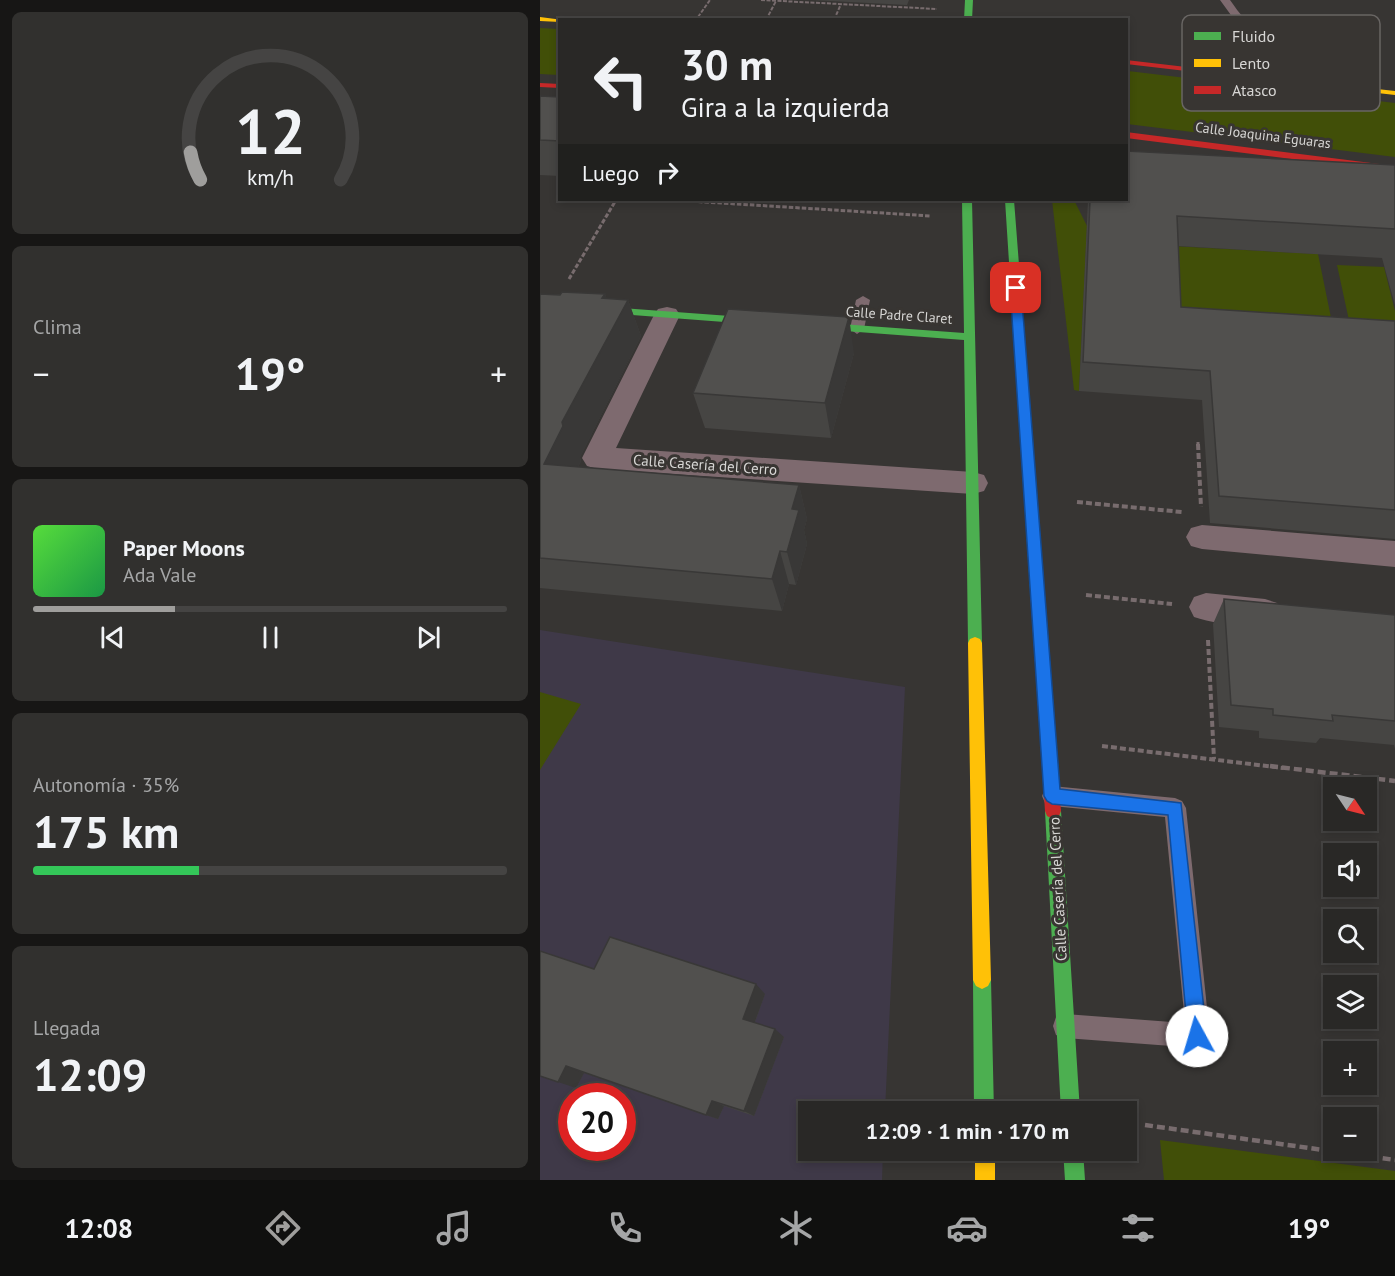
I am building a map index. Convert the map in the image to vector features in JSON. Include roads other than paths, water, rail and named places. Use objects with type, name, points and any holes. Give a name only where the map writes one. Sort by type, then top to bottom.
[{"type":"main road","points":[[968,18],[969,0]]},
{"type":"main road","points":[[540,19],[558,20]]},
{"type":"main road","points":[[1128,62],[1182,68]]},
{"type":"main road","points":[[540,85],[558,86]]},
{"type":"main road","points":[[1380,91],[1395,93]]},
{"type":"main road","name":"Calle Joaquina Eguaras","points":[[1128,135],[1395,169]]},
{"type":"main road","points":[[967,201],[984,1101]]},
{"type":"main road","name":"Calle Casería del Cerro","points":[[1009,201],[1052,796],[1070,1101]]},
{"type":"main road","name":"Calle Padre Claret","points":[[540,305],[969,337]]},
{"type":"main road","points":[[985,1161],[985,1180]]},
{"type":"main road","points":[[1074,1161],[1075,1180]]},
{"type":"street","name":"Calle Casería del Cerro","points":[[668,315],[597,458],[973,483]]},
{"type":"street","points":[[1196,524],[1395,554]]},
{"type":"street","points":[[1206,607],[1300,616]]},
{"type":"lane","points":[[1225,0],[1236,15]]},
{"type":"lane","points":[[857,329],[863,300]]},
{"type":"lane","points":[[1052,796],[1175,808],[1197,1036],[1065,1026]]}]
